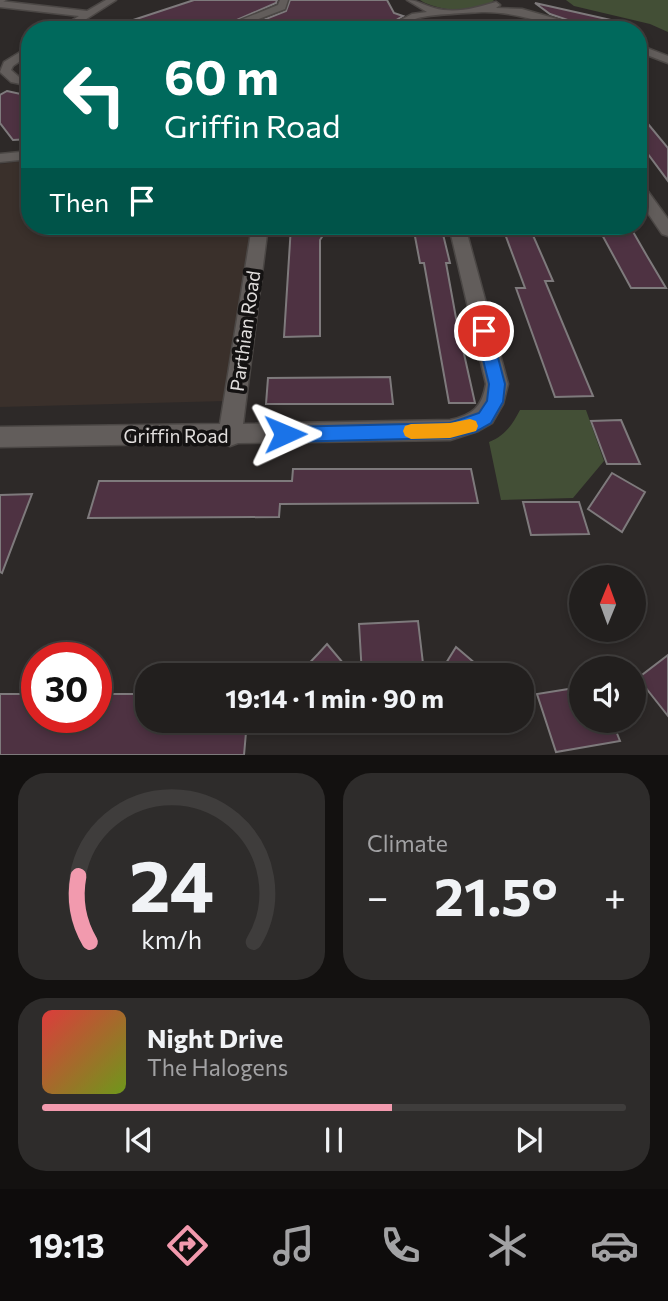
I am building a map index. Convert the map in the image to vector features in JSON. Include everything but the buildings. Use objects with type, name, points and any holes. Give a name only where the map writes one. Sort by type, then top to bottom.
[{"type":"street","points":[[76,21],[112,0]]},
{"type":"street","points":[[245,21],[282,7],[284,0]]},
{"type":"street","points":[[484,10],[501,0],[522,12]]},
{"type":"street","points":[[1,2],[88,13]]},
{"type":"street","points":[[415,16],[415,3],[448,12]]},
{"type":"street","points":[[405,21],[415,16],[484,10],[522,12],[556,21]]},
{"type":"street","points":[[647,52],[668,61]]},
{"type":"street","points":[[21,55],[8,64],[5,71],[15,80],[21,81]]},
{"type":"street","points":[[0,158],[21,156]]},
{"type":"street","points":[[647,201],[666,226]]},
{"type":"street","name":"Parthian Road","points":[[230,436],[259,235]]},
{"type":"street","name":"Griffin Road","points":[[0,437],[230,436],[450,430],[469,426],[485,418],[495,402],[497,384],[459,235]]},
{"type":"shaded area","points":[[21,161],[21,235],[258,235],[226,401],[0,407],[0,164]]},
{"type":"green space","points":[[420,0],[494,0],[479,8],[458,10],[436,7]]},
{"type":"green space","points":[[566,0],[668,0],[668,32],[647,21],[574,6]]},
{"type":"green space","points":[[520,410],[586,410],[604,461],[573,498],[501,500],[489,442],[508,429]]},
{"type":"slow traffic","points":[[411,431],[450,430],[470,426]]},
{"type":"route","points":[[285,434],[450,430],[469,426],[485,418],[495,402],[497,384],[484,331]]}]
